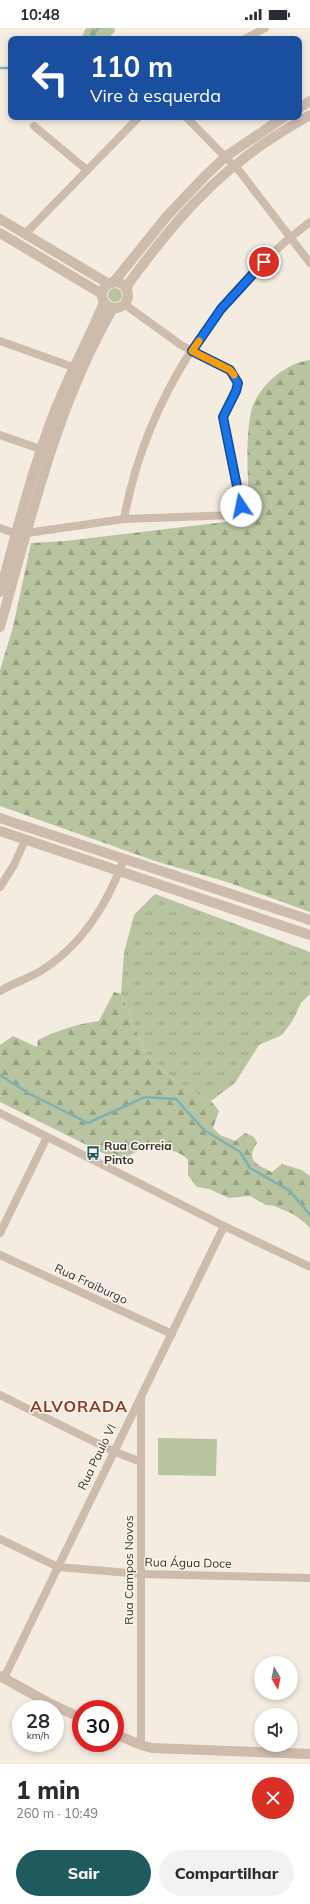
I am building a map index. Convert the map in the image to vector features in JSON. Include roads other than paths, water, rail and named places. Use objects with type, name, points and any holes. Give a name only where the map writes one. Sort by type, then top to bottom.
[{"type":"street","points":[[250,36],[265,28]]},
{"type":"street","points":[[25,234],[136,120]]},
{"type":"street","points":[[189,120],[234,166],[310,263]]},
{"type":"street","points":[[0,627],[22,533],[45,451],[73,367],[103,298],[103,290],[111,284],[167,216],[225,157],[280,120]]},
{"type":"street","points":[[126,289],[144,262],[176,224],[213,184],[234,166],[274,137],[302,120]]},
{"type":"street","points":[[34,126],[87,170]]},
{"type":"street","points":[[0,219],[111,284],[120,284],[126,289],[128,297],[124,304],[113,308],[45,451]]},
{"type":"street","points":[[124,520],[134,474],[150,431],[169,390],[192,351],[221,309],[237,290],[290,238],[310,222]]},
{"type":"street","points":[[0,233],[103,298],[113,308]]},
{"type":"street","points":[[0,528],[22,533],[124,520],[235,515],[240,511],[241,506],[223,417],[236,391],[238,383],[230,370],[192,351],[124,304]]},
{"type":"street","points":[[0,340],[73,367]]},
{"type":"street","points":[[0,435],[45,451]]},
{"type":"street","points":[[0,592],[22,533]]},
{"type":"street","points":[[0,818],[310,920]]},
{"type":"street","points":[[0,831],[310,935]]},
{"type":"street","points":[[0,887],[14,865],[25,840]]},
{"type":"street","points":[[0,991],[49,965],[78,940],[94,921],[124,859]]},
{"type":"street","points":[[0,1114],[224,1226],[310,1267]]},
{"type":"street","points":[[0,1233],[47,1137]]},
{"type":"street","name":"Rua Paulo VI","points":[[2,1677],[58,1567],[113,1451],[224,1226]]},
{"type":"street","name":"Rua Fraiburgo","points":[[0,1255],[172,1334]]},
{"type":"street","points":[[0,1395],[113,1451],[141,1462]]},
{"type":"street","name":"Rua Campos Novos","points":[[141,1395],[141,1745]]},
{"type":"street","name":"Rua Água Doce","points":[[0,1539],[58,1567],[141,1574],[310,1578]]},
{"type":"street","points":[[2,1677],[49,1704],[72,1714]]},
{"type":"street","points":[[124,1738],[141,1745],[170,1750],[310,1754]]},
{"type":"waterway","points":[[93,36],[98,28]]},
{"type":"waterway","points":[[0,68],[8,68]]},
{"type":"waterway","points":[[0,1075],[28,1093],[88,1123],[145,1097],[176,1099],[204,1130],[240,1152],[250,1168],[290,1191],[310,1215]]},
{"type":"place","name":"Rua Correia Pinto","points":[[93,1153]]},
{"type":"district","name":"ALVORADA","points":[[79,1406]]}]
